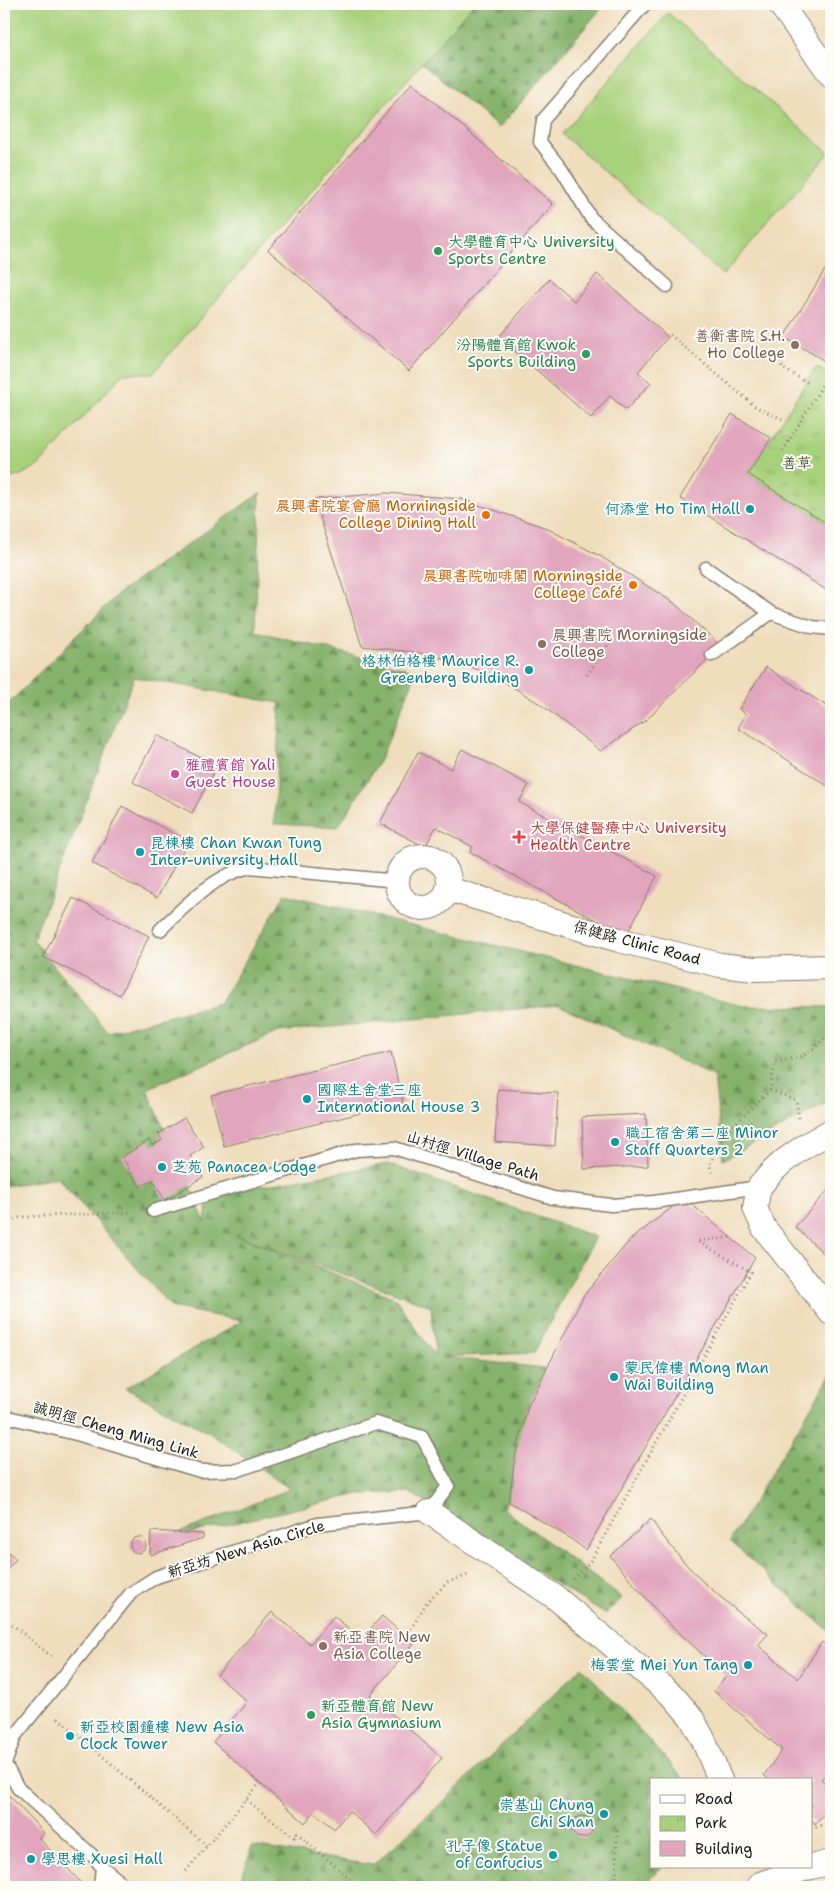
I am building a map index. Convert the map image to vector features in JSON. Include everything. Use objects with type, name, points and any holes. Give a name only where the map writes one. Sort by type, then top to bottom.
[{"type":"street","points":[[780,4],[831,74]]},
{"type":"street","points":[[416,856],[424,856],[440,862],[446,869],[448,889],[440,901],[433,906],[424,908],[408,903],[402,897],[397,881],[402,865],[416,856]]},
{"type":"street","name":"保健路 Clinic Road","points":[[448,889],[619,940],[720,965],[754,970],[831,967]]},
{"type":"street","points":[[831,1131],[784,1161],[759,1187],[755,1208],[764,1228],[831,1313]]},
{"type":"street","points":[[429,1512],[555,1597],[673,1696],[691,1717],[703,1739],[719,1778]]},
{"type":"street","points":[[812,1867],[831,1862]]},
{"type":"street","points":[[758,1880],[806,1868]]},
{"type":"lane","points":[[645,4],[543,120],[540,142],[562,170],[591,218],[667,286]]},
{"type":"lane","points":[[706,568],[771,613],[812,627],[831,629]]},
{"type":"lane","points":[[712,655],[771,613]]},
{"type":"lane","points":[[160,930],[190,902],[223,876],[243,868],[250,867],[397,881]]},
{"type":"lane","name":"山村徑 Village Path","points":[[153,1211],[356,1150],[394,1148],[553,1198],[611,1205],[654,1202],[759,1187]]},
{"type":"lane","name":"誠明徑 Cheng Ming Link","points":[[4,1416],[80,1435],[200,1471],[238,1470],[376,1423],[422,1437],[448,1486],[429,1512]]},
{"type":"lane","name":"新亞坊 New Asia Circle","points":[[127,1887],[102,1868],[94,1857],[18,1788],[5,1764],[15,1736],[68,1669],[131,1593],[156,1577],[318,1524],[429,1512]]},
{"type":"lane","points":[[100,1887],[102,1868]]},
{"type":"path","points":[[670,335],[756,407],[786,421]]},
{"type":"path","points":[[781,356],[782,368],[810,384]]},
{"type":"path","points":[[783,452],[823,384],[831,389]]},
{"type":"path","points":[[587,675],[610,642]]},
{"type":"path","points":[[715,1176],[709,1165],[725,1134],[770,1090],[775,1062],[797,1059],[818,1047],[831,1030]]},
{"type":"path","points":[[770,1090],[796,1100],[805,1146]]},
{"type":"path","points":[[4,1221],[22,1218],[153,1211]]},
{"type":"path","points":[[590,1562],[751,1272],[697,1241],[732,1237]]},
{"type":"path","points":[[414,1644],[411,1629],[427,1602],[448,1582],[505,1563]]},
{"type":"path","points":[[4,1618],[68,1669]]},
{"type":"path","points":[[41,1703],[207,1846]]},
{"type":"path","points":[[186,1871],[260,1783]]},
{"type":"path","points":[[246,1800],[294,1837],[297,1833],[359,1887]]},
{"type":"path","points":[[812,1830],[831,1822]]},
{"type":"path","points":[[616,1887],[617,1831]]},
{"type":"green space","points":[[4,4],[473,4],[153,373],[124,373],[39,465],[19,476],[4,479]]},
{"type":"green space","points":[[473,4],[605,4],[499,128],[422,63]]},
{"type":"green space","points":[[668,13],[829,153],[723,275],[562,134]]},
{"type":"green space","name":"善草","points":[[816,367],[831,376],[831,526],[748,474]]},
{"type":"green space","points":[[260,493],[255,631],[417,671],[380,760],[338,827],[274,824],[280,703],[134,677],[33,940],[108,1032],[220,1003],[285,894],[743,1006],[831,1007],[831,1100],[723,1160],[714,1076],[559,1005],[278,1032],[147,1089],[205,1222],[209,1195],[388,1164],[595,1237],[534,1353],[441,1357],[544,1368],[504,1509],[622,1598],[605,1614],[409,1492],[359,1494],[161,1540],[290,1489],[211,1434],[125,1388],[242,1321],[171,1307],[58,1178],[4,1186],[4,708],[118,594]],"holes":[[[236,1235],[431,1306],[435,1356],[395,1298]]]},
{"type":"green space","points":[[831,1374],[831,1633],[730,1541]]},
{"type":"green space","points":[[582,1667],[683,1778],[650,1778],[650,1868],[661,1868],[641,1887],[239,1887],[252,1846],[373,1865],[444,1801]]},
{"type":"building","name":"大學體育中心 University Sports Centre","points":[[412,83],[553,204],[409,371],[268,250]]},
{"type":"building","points":[[831,260],[831,351],[825,361],[784,337]]},
{"type":"building","name":"汾陽體育館 Kwok Sports Building","points":[[597,274],[668,337],[638,372],[651,383],[626,410],[610,396],[591,418],[499,337],[549,279],[574,301]]},
{"type":"building","name":"何添堂 Ho Tim Hall","points":[[732,414],[771,438],[748,474],[831,526],[831,593],[680,498]]},
{"type":"building","name":"晨興書院 Morningside College","points":[[387,493],[461,499],[544,527],[600,556],[674,603],[721,646],[646,720],[601,751],[540,704],[503,681],[467,665],[428,654],[362,646],[314,499]]},
{"type":"building","points":[[766,667],[831,709],[831,788],[738,728],[746,714],[739,709]]},
{"type":"building","name":"雅禮賓館 Yali Guest House","points":[[157,735],[217,766],[192,813],[133,782]]},
{"type":"building","name":"大學保健醫療中心 University Health Centre","points":[[462,749],[529,785],[519,802],[657,876],[626,936],[470,852],[473,847],[436,827],[425,847],[380,823],[418,752],[451,769]]},
{"type":"building","name":"昆棟樓 Chan Kwan Tung Inter-university Hall","points":[[122,806],[188,841],[157,898],[92,863]]},
{"type":"building","points":[[73,898],[149,936],[120,995],[43,957]]},
{"type":"building","name":"國際生舍堂三座 International House 3","points":[[391,1052],[403,1103],[224,1146],[211,1095]]},
{"type":"building","points":[[498,1089],[558,1093],[555,1146],[495,1142]]},
{"type":"building","name":"職工宿舍第二座 Minor Staff Quarters 2","points":[[646,1114],[648,1166],[584,1169],[582,1117]]},
{"type":"building","name":"芝苑 Panacea Lodge","points":[[184,1118],[204,1147],[190,1156],[203,1177],[165,1200],[153,1180],[140,1187],[122,1157],[149,1140],[152,1146],[162,1140],[158,1134]]},
{"type":"building","points":[[831,1187],[831,1260],[795,1227]]},
{"type":"building","name":"蒙民偉樓 Mong Man Wai Building","points":[[684,1198],[755,1258],[586,1550],[568,1537],[509,1502],[515,1457],[528,1406],[584,1295],[630,1240]]},
{"type":"building","name":"梅雲堂 Mei Yun Tang","points":[[651,1519],[661,1534],[701,1580],[737,1611],[768,1634],[758,1645],[798,1679],[822,1642],[831,1649],[831,1768],[821,1779],[831,1789],[831,1806],[815,1824],[812,1820],[812,1778],[767,1778],[764,1775],[782,1750],[714,1691],[726,1676],[663,1618],[610,1556]]},
{"type":"building","points":[[151,1531],[203,1534],[203,1538],[150,1555]]},
{"type":"building","points":[[138,1537],[144,1539],[146,1545],[144,1551],[138,1553],[132,1551],[130,1545],[132,1539]]},
{"type":"building","points":[[4,1548],[16,1559],[4,1573]]},
{"type":"building","points":[[272,1612],[310,1644],[334,1616],[361,1639],[382,1616],[414,1644],[370,1695],[442,1758],[376,1835],[349,1811],[334,1829],[314,1812],[305,1823],[213,1742],[247,1702],[217,1675]]},
{"type":"building","name":"學思樓 Xuesi Hall","points":[[4,1790],[44,1833],[39,1838],[83,1885],[80,1887],[11,1887],[4,1879]]},
{"type":"building","points":[[582,1816],[592,1823],[593,1827],[586,1837],[582,1838],[572,1831],[571,1827],[578,1817]]},
{"type":"place","name":"大學體育中心 University Sports Centre","points":[[438,251]]},
{"type":"place","name":"善衡書院 S.H. Ho College","points":[[795,345]]},
{"type":"place","name":"汾陽體育館 Kwok Sports Building","points":[[586,354]]},
{"type":"place","name":"何添堂 Ho Tim Hall","points":[[750,509]]},
{"type":"place","name":"晨興書院宴會廳 Morningside College Dining Hall","points":[[486,515]]},
{"type":"place","name":"晨興書院咖啡閣 Morningside College Café","points":[[633,585]]},
{"type":"place","name":"晨興書院 Morningside College","points":[[542,644]]},
{"type":"place","name":"格林伯格樓 Maurice R. Greenberg Building","points":[[529,670]]},
{"type":"place","name":"雅禮賓館 Yali Guest House","points":[[175,774]]},
{"type":"place","name":"大學保健醫療中心 University Health Centre","points":[[519,837]]},
{"type":"place","name":"昆棟樓 Chan Kwan Tung Inter-university Hall","points":[[140,852]]},
{"type":"place","name":"國際生舍堂三座 International House 3","points":[[307,1099]]},
{"type":"place","name":"職工宿舍第二座 Minor Staff Quarters 2","points":[[615,1142]]},
{"type":"place","name":"芝苑 Panacea Lodge","points":[[162,1167]]},
{"type":"place","name":"蒙民偉樓 Mong Man Wai Building","points":[[614,1377]]},
{"type":"place","name":"新亞書院 New Asia College","points":[[323,1646]]},
{"type":"place","name":"梅雲堂 Mei Yun Tang","points":[[748,1665]]},
{"type":"place","name":"新亞體育館 New Asia Gymnasium","points":[[311,1715]]},
{"type":"place","name":"新亞校園鐘樓 New Asia Clock Tower","points":[[70,1736]]},
{"type":"place","name":"崇基山 Chung Chi Shan","points":[[604,1814]]},
{"type":"place","name":"孔子像 Statue of Confucius","points":[[553,1855]]},
{"type":"place","name":"學思樓 Xuesi Hall","points":[[31,1859]]}]
